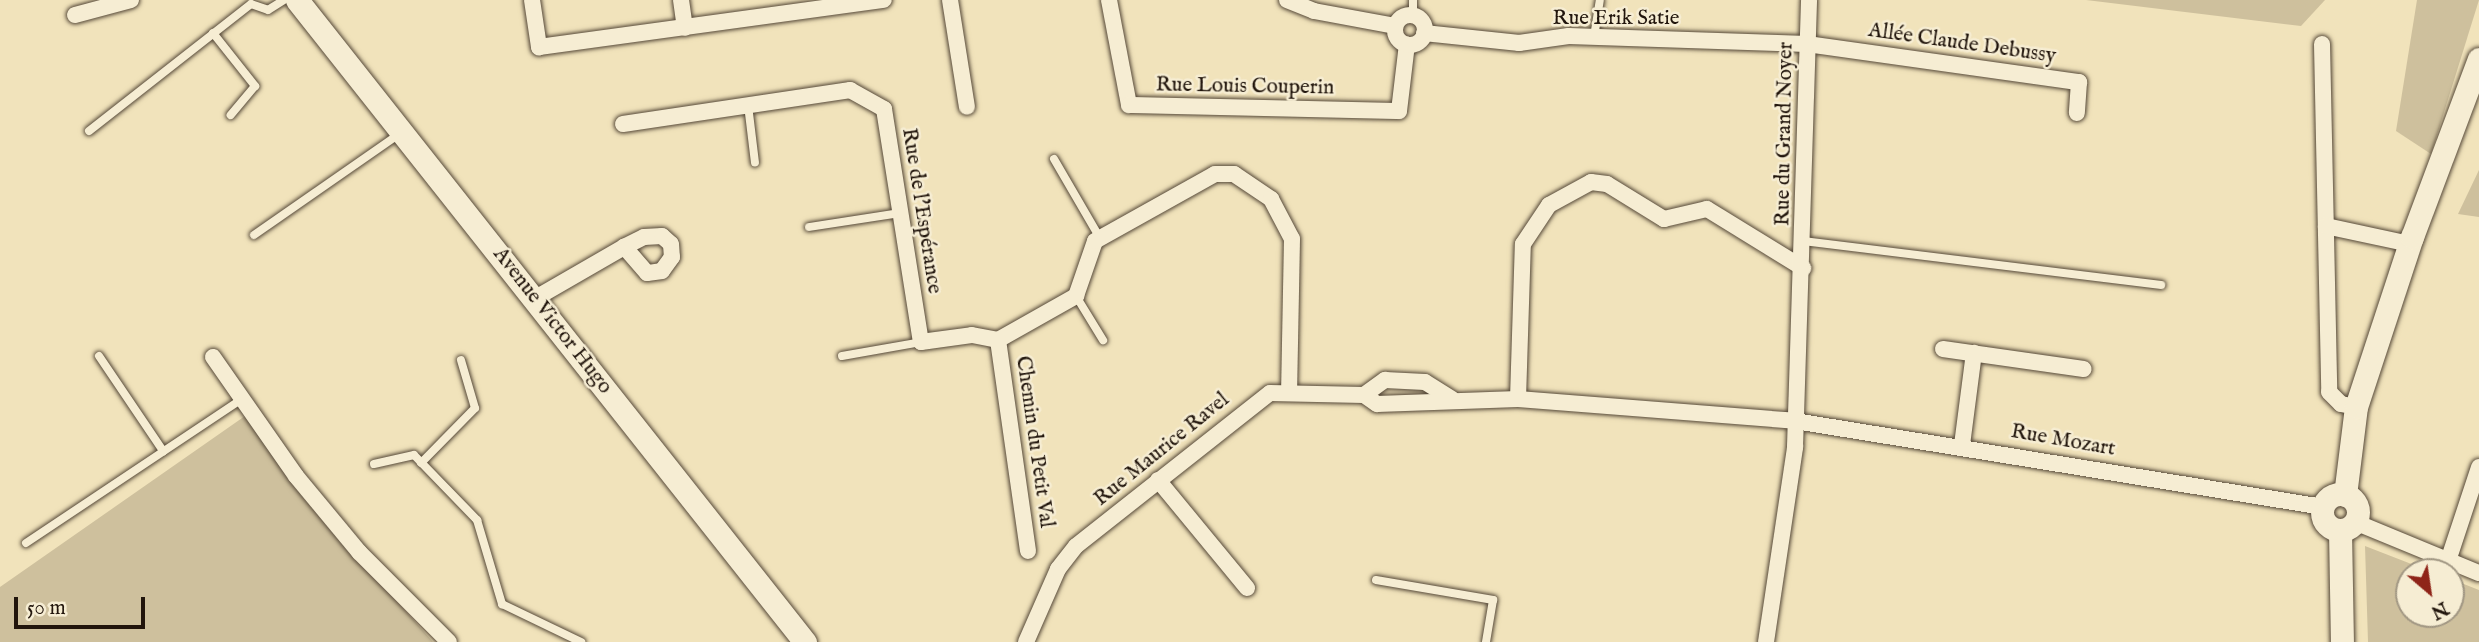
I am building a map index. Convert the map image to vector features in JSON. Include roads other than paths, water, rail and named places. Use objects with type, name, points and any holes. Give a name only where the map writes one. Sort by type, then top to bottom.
[{"type":"main road","name":"Avenue Victor Hugo","points":[[297,0],[806,642]]},
{"type":"main road","points":[[2345,495],[2356,407],[2410,244],[2479,59]]},
{"type":"main road","points":[[2342,642],[2348,526],[2356,504],[2345,495],[2329,498],[2323,507],[2326,523],[2348,526]]},
{"type":"street","points":[[75,15],[131,0]]},
{"type":"street","points":[[532,0],[539,47],[884,0]]},
{"type":"street","points":[[681,0],[685,29]]},
{"type":"street","points":[[950,0],[967,107]]},
{"type":"street","name":"Rue Louis Couperin","points":[[1109,0],[1129,104],[1399,111],[1407,44]]},
{"type":"street","points":[[1287,0],[1314,11],[1395,26]]},
{"type":"street","name":"Rue du Grand Noyer","points":[[1796,421],[1804,241],[1809,0]]},
{"type":"street","points":[[1413,8],[1421,20],[1424,33],[1420,41],[1407,44],[1396,36],[1395,26],[1413,8]]},
{"type":"street","name":"Rue Erik Satie","points":[[1424,33],[1518,43],[1594,37],[1807,44]]},
{"type":"street","name":"Allée Claude Debussy","points":[[1807,44],[2079,82],[2077,113]]},
{"type":"street","points":[[2322,44],[2329,392],[2341,404],[2356,407]]},
{"type":"street","name":"Rue de l'Espérance","points":[[623,124],[850,90],[884,108],[921,342]]},
{"type":"street","points":[[921,342],[972,335],[998,340],[1076,296],[1095,242],[1100,238],[1215,174],[1234,174],[1271,199],[1292,239],[1289,393]]},
{"type":"street","points":[[1518,399],[1523,244],[1549,205],[1591,182],[1607,184],[1664,219],[1707,209],[1803,268]]},
{"type":"street","points":[[2326,226],[2410,244]]},
{"type":"street","points":[[534,299],[624,247]]},
{"type":"street","name":"Chemin du Petit Val","points":[[998,340],[1028,551]]},
{"type":"street","points":[[1944,349],[2084,369]]},
{"type":"street","points":[[1962,445],[1974,353]]},
{"type":"street","points":[[213,357],[296,476],[359,552],[449,642]]},
{"type":"street","name":"Rue Maurice Ravel","points":[[1364,395],[1385,380],[1425,382],[1452,399]]},
{"type":"street","name":"Rue Maurice Ravel","points":[[1026,642],[1037,623],[1053,580],[1076,546],[1255,402],[1270,394],[1364,395],[1377,404],[1430,405],[1452,399],[1518,399],[1796,421]]},
{"type":"street","points":[[1766,642],[1796,421]]},
{"type":"street","name":"Rue Mozart","points":[[1796,421],[1962,445],[2323,507]]},
{"type":"street","points":[[2449,558],[2479,467]]},
{"type":"street","points":[[1158,480],[1247,589]]},
{"type":"street","points":[[2348,526],[2439,558]]},
{"type":"lane","points":[[89,131],[251,4],[268,10],[284,0]]},
{"type":"lane","points":[[1594,37],[1600,0]]},
{"type":"lane","points":[[213,33],[255,86],[231,115]]},
{"type":"lane","points":[[748,105],[755,163]]},
{"type":"lane","points":[[254,234],[403,132]]},
{"type":"lane","points":[[1054,159],[1100,238]]},
{"type":"lane","points":[[809,226],[901,213]]},
{"type":"lane","points":[[1804,241],[2161,285]]},
{"type":"lane","points":[[1076,296],[1103,340]]},
{"type":"lane","points":[[842,356],[921,342]]},
{"type":"lane","points":[[99,356],[163,452]]},
{"type":"lane","points":[[421,463],[475,408],[461,360]]},
{"type":"lane","points":[[26,543],[242,399]]},
{"type":"lane","points":[[374,464],[414,455],[477,520],[502,604],[581,642]]},
{"type":"lane","points":[[1376,580],[1493,600],[1486,642]]}]
